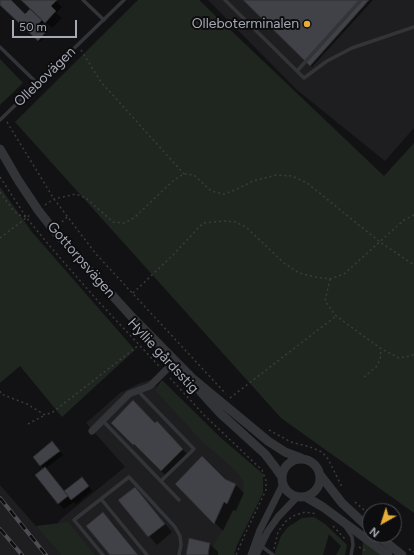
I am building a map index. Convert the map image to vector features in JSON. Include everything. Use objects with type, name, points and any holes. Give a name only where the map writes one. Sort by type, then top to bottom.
[{"type":"street","name":"Gottorpsvägen","points":[[0,149],[18,180],[38,210],[56,233],[131,316],[192,378],[268,441],[285,452],[314,463],[319,469],[321,476],[342,503],[362,522]]},
{"type":"street","points":[[92,431],[129,394],[150,386],[175,361]]},
{"type":"street","name":"Gottorpsvägen","points":[[192,378],[202,394],[220,413],[265,454],[276,467],[286,490],[291,494],[302,497],[324,507],[388,555]]},
{"type":"street","points":[[256,555],[258,543],[282,481],[284,469],[295,459],[301,458]]},
{"type":"street","points":[[251,555],[258,543],[278,517],[302,497],[312,494],[318,489],[321,476]]},
{"type":"street","points":[[387,543],[402,555]]},
{"type":"lane","points":[[83,0],[104,20]]},
{"type":"lane","name":"Ollebovägen","points":[[0,120],[124,0]]},
{"type":"lane","points":[[224,0],[304,78],[327,61],[352,48],[414,27]]},
{"type":"lane","points":[[297,71],[361,0]]},
{"type":"lane","points":[[0,47],[38,84]]},
{"type":"lane","points":[[138,391],[194,449],[161,482]]},
{"type":"lane","points":[[102,420],[179,500]]},
{"type":"lane","points":[[103,555],[74,520],[129,477],[175,527],[180,536],[181,545],[179,555]]},
{"type":"lane","points":[[101,499],[147,555]]},
{"type":"lane","points":[[340,519],[352,537],[353,545],[351,555]]},
{"type":"lane","points":[[258,543],[273,555]]},
{"type":"path","points":[[78,45],[100,82],[184,174]]},
{"type":"path","points":[[4,117],[54,199],[96,254],[230,398],[336,316]]},
{"type":"path","points":[[54,199],[76,194],[86,198],[114,222],[124,223],[134,218],[174,179],[184,174],[194,175],[211,191],[224,194],[253,181],[276,175],[292,176],[307,183],[380,242],[414,265]]},
{"type":"path","name":"Hyllie gårdsstig","points":[[0,177],[26,217],[97,300],[204,415],[262,470],[266,481],[266,490],[236,555]]},
{"type":"path","points":[[0,192],[13,210],[19,215],[26,217]]},
{"type":"path","points":[[12,195],[16,192]]},
{"type":"path","points":[[133,293],[173,255],[203,223],[213,221],[236,222],[247,228],[284,263],[299,273],[316,278],[330,279],[344,274],[404,220],[414,215]]},
{"type":"path","points":[[62,222],[68,216]]},
{"type":"path","points":[[0,238],[26,217]]},
{"type":"path","points":[[330,279],[325,301],[336,316],[380,348],[399,358],[414,354]]},
{"type":"path","points":[[28,424],[52,412],[139,344]]},
{"type":"path","points":[[364,377],[377,366],[381,356],[380,348]]},
{"type":"path","points":[[0,393],[27,404],[45,415]]},
{"type":"path","points":[[269,430],[290,442],[322,452],[328,459],[343,489]]},
{"type":"path","points":[[353,500],[362,508]]},
{"type":"path","points":[[273,555],[278,532],[289,519],[305,512],[319,515]]},
{"type":"path","points":[[332,526],[353,545],[370,552]]},
{"type":"shaded area","points":[[138,0],[199,0],[384,176],[414,143],[414,513],[281,418],[15,122]]},
{"type":"shaded area","points":[[208,0],[414,0],[414,128],[385,161],[297,90]]},
{"type":"shaded area","points":[[0,59],[23,83],[0,105]]},
{"type":"shaded area","points":[[0,187],[32,232],[135,350],[62,417],[20,366],[0,383]]},
{"type":"shaded area","points":[[150,380],[237,465],[248,481],[246,500],[217,555],[76,555],[54,527],[62,518],[125,467],[86,423],[120,393]]},
{"type":"shaded area","points":[[162,380],[220,437],[263,474],[263,493],[237,545],[234,555],[210,555],[211,550],[243,493],[244,482],[236,471],[202,441],[155,390]]},
{"type":"shaded area","points":[[0,485],[36,526],[61,555],[0,555]]},
{"type":"shaded area","points":[[314,517],[325,524],[347,545],[345,555],[336,555],[341,546],[329,534],[323,555],[274,555],[281,536],[288,527],[302,518]]},
{"type":"shaded area","points":[[68,522],[95,555],[61,555],[36,526]]},
{"type":"shaded area","points":[[363,543],[366,543],[382,555],[362,555]]},
{"type":"building","points":[[0,0],[11,0],[25,14],[30,9],[42,20],[37,25],[45,33],[38,41],[0,5]]},
{"type":"building","points":[[21,0],[57,0],[51,6],[56,11],[45,23]]},
{"type":"building","name":"Olleboterminalen","points":[[243,0],[369,0],[310,66]]},
{"type":"building","points":[[133,400],[155,423],[157,421],[183,449],[161,471],[111,423]]},
{"type":"building","points":[[52,441],[60,451],[40,466],[33,457]]},
{"type":"building","points":[[202,456],[225,479],[236,484],[227,504],[224,502],[214,524],[175,484]]},
{"type":"building","points":[[45,467],[68,496],[58,504],[35,475]]},
{"type":"building","points":[[82,477],[89,486],[71,500],[64,491]]},
{"type":"building","points":[[135,487],[165,524],[148,537],[118,500]]},
{"type":"building","points":[[103,512],[138,555],[110,555],[86,526]]},
{"type":"building","points":[[189,538],[210,543],[208,555],[186,555]]},
{"type":"railway","points":[[0,498],[46,555]]},
{"type":"railway","points":[[0,529],[22,555]]},
{"type":"place","name":"Olleboterminalen","points":[[307,24]]}]
